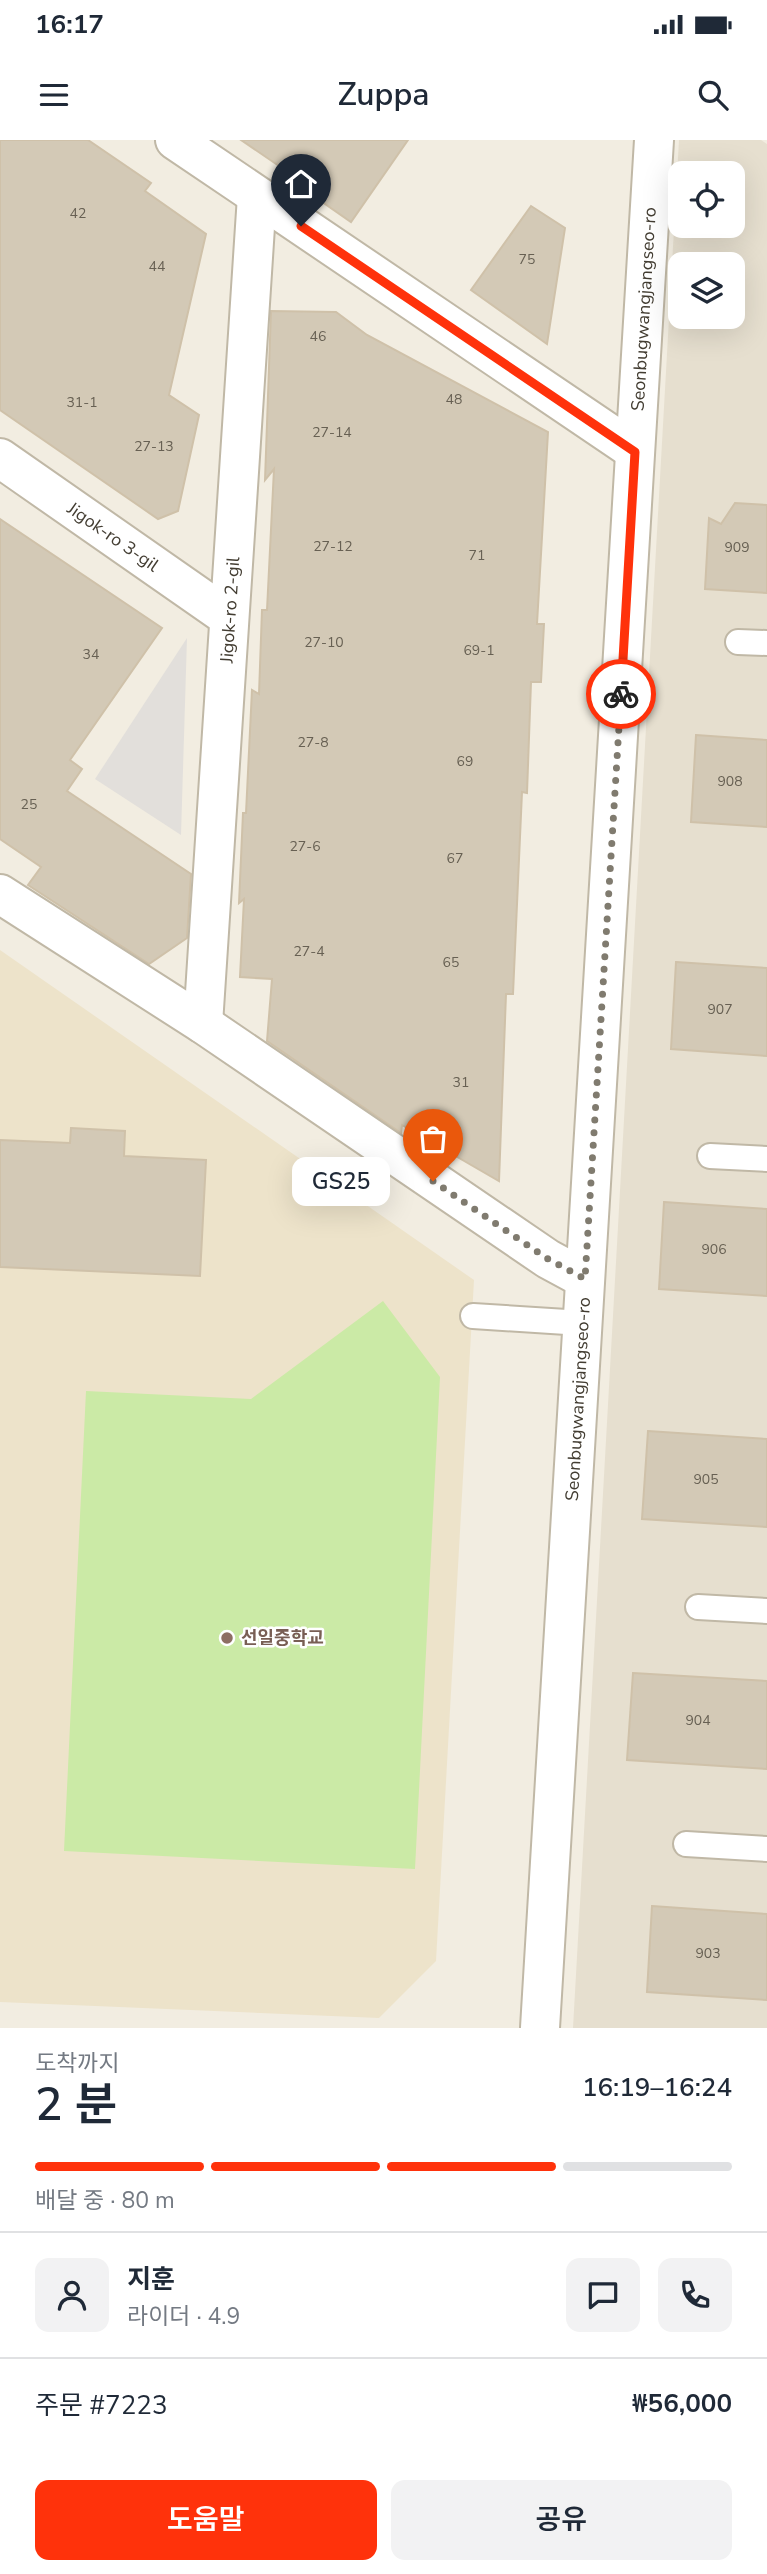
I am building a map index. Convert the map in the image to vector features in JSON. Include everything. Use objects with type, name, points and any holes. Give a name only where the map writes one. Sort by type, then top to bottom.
[{"type":"street","points":[[174,140],[635,452]]},
{"type":"street","name":"Seonbugwangjangseo-ro","points":[[540,2028],[654,140]]},
{"type":"street","name":"Jigok-ro 2-gil","points":[[203,1024],[257,195]]},
{"type":"street","name":"Jigok-ro 3-gil","points":[[0,458],[228,617]]},
{"type":"street","points":[[0,894],[203,1024],[548,1259],[585,1279]]},
{"type":"lane","points":[[738,642],[767,643]]},
{"type":"lane","points":[[710,1156],[767,1159]]},
{"type":"lane","points":[[473,1316],[583,1323]]},
{"type":"lane","points":[[698,1607],[767,1611]]},
{"type":"lane","points":[[686,1844],[767,1849]]},
{"type":"shaded area","points":[[679,140],[761,140],[767,144],[767,2028],[573,2028],[668,329],[745,329],[745,252],[673,252],[673,238],[745,238],[745,161],[678,161]]},
{"type":"shaded area","points":[[187,638],[181,835],[95,779]]},
{"type":"shaded area","name":"선일중학교","points":[[0,950],[474,1280],[436,1961],[379,2018],[0,2002]]},
{"type":"green space","points":[[383,1301],[440,1377],[415,1869],[64,1851],[86,1391],[251,1399]]},
{"type":"building","points":[[0,140],[88,140],[151,183],[145,191],[206,234],[169,395],[199,415],[178,511],[158,519],[0,410]]},
{"type":"building","points":[[241,140],[408,140],[351,222],[295,183],[298,179]]},
{"type":"building","points":[[531,206],[565,228],[547,344],[471,290]]},
{"type":"building","points":[[271,311],[336,312],[367,335],[548,432],[537,624],[544,624],[541,682],[531,682],[527,793],[522,792],[513,994],[506,994],[499,1181],[402,1125],[401,1133],[267,1041],[272,979],[240,977],[244,899],[239,903],[243,813],[246,813],[252,690],[259,694],[262,610],[267,610],[274,469],[265,480]]},
{"type":"building","points":[[735,503],[767,505],[767,593],[705,589],[709,518],[721,524]]},
{"type":"building","points":[[0,519],[162,628],[70,760],[82,769],[67,791],[191,874],[187,938],[149,964],[28,885],[41,867],[0,839]]},
{"type":"building","points":[[696,735],[767,740],[767,827],[691,822]]},
{"type":"building","points":[[676,962],[767,968],[767,1056],[671,1049]]},
{"type":"building","points":[[71,1128],[125,1131],[124,1156],[206,1160],[200,1276],[0,1267],[0,1140],[70,1143]]},
{"type":"building","points":[[664,1202],[767,1209],[767,1296],[659,1289]]},
{"type":"building","points":[[648,1431],[767,1439],[767,1527],[642,1519]]},
{"type":"building","points":[[633,1673],[767,1681],[767,1769],[627,1760]]},
{"type":"building","points":[[652,1906],[767,1914],[767,2000],[647,1992]]},
{"type":"way so far","points":[[433,1181],[548,1259],[585,1279],[621,694]]},
{"type":"place","name":"GS25","points":[[433,1181]]},
{"type":"place","name":"선일중학교","points":[[227,1638]]},
{"type":"route","points":[[301,226],[635,452],[621,694]]}]
